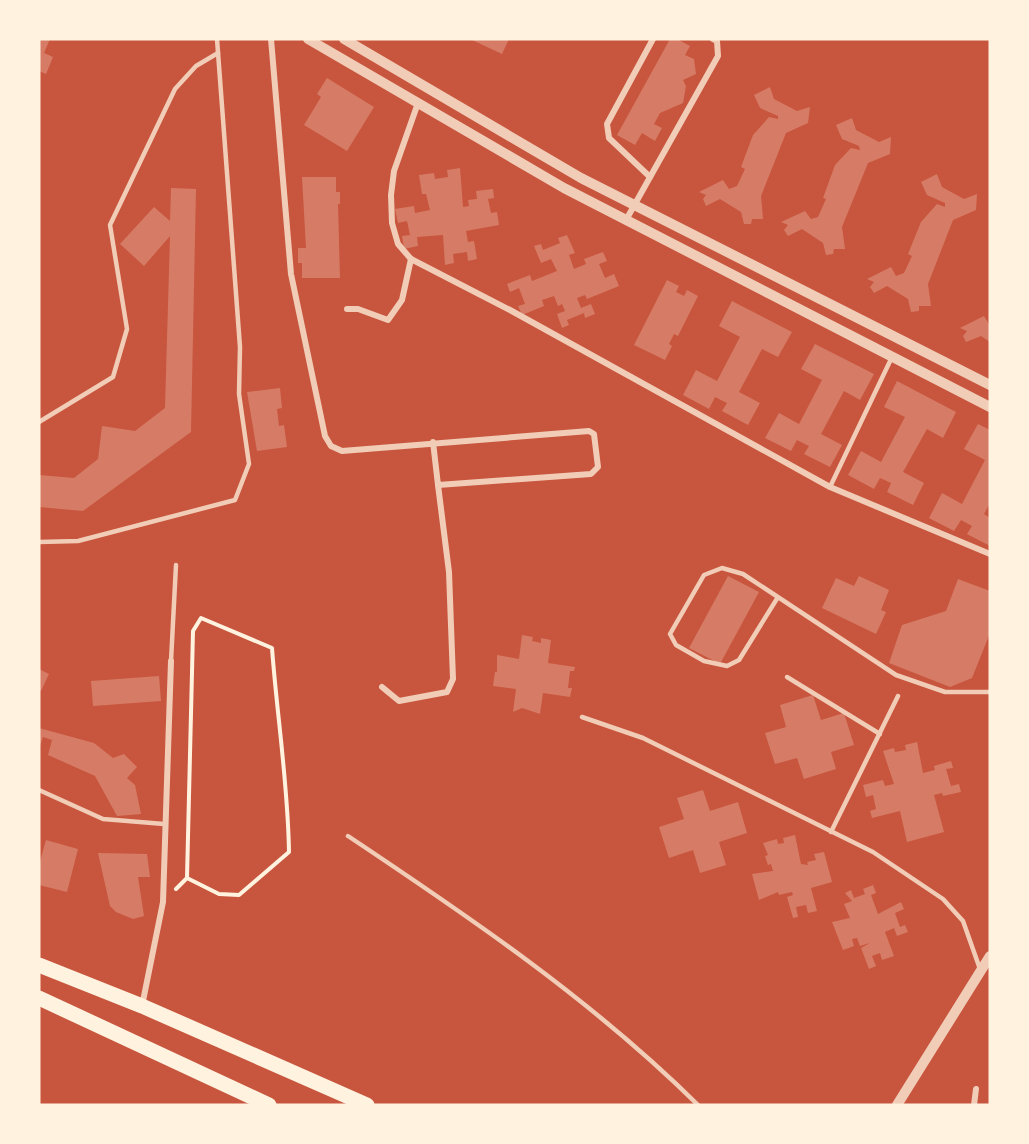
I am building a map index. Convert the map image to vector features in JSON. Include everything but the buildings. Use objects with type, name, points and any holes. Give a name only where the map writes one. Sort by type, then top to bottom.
[{"type":"main road","points":[[39,965],[142,1006],[367,1105]]},
{"type":"main road","points":[[39,998],[269,1105]]},
{"type":"street","points":[[271,39],[291,274],[325,436],[331,446],[342,452],[433,442],[589,431],[594,434],[597,467],[591,474],[438,485]]},
{"type":"street","points":[[308,39],[542,176],[626,220],[987,405],[990,392]]},
{"type":"street","points":[[650,177],[609,138],[607,124],[653,39]]},
{"type":"street","points":[[626,220],[718,56],[717,41],[713,39]]},
{"type":"street","points":[[340,58],[347,41],[550,160],[990,386]]},
{"type":"street","points":[[391,87],[400,72]]},
{"type":"street","points":[[418,103],[394,171],[391,195],[392,223],[398,244],[411,259],[510,310],[830,487],[990,554]]},
{"type":"street","points":[[463,130],[472,114]]},
{"type":"street","points":[[542,176],[550,160]]},
{"type":"street","points":[[347,309],[358,309],[388,320],[402,300],[411,259]]},
{"type":"street","points":[[814,316],[823,301]]},
{"type":"street","points":[[382,687],[399,701],[409,701],[447,692],[453,679],[449,572],[433,442]]},
{"type":"street","points":[[142,1006],[163,902],[171,661]]},
{"type":"street","points":[[897,1105],[990,956]]},
{"type":"street","points":[[974,1105],[976,1089]]},
{"type":"lane","points":[[39,542],[78,541],[236,500],[249,465],[239,394],[240,347],[217,39]]},
{"type":"lane","points":[[39,422],[113,377],[127,329],[111,225],[174,88],[195,66],[218,53]]},
{"type":"lane","points":[[830,487],[892,356]]},
{"type":"lane","points":[[171,661],[176,565]]},
{"type":"lane","points":[[777,597],[739,660],[727,666],[704,661],[676,645],[670,634],[704,575],[722,568],[743,574],[896,675],[945,692],[990,692]]},
{"type":"lane","points":[[787,677],[880,734]]},
{"type":"lane","points":[[831,832],[898,696]]},
{"type":"lane","points":[[582,717],[643,738],[873,852],[943,899],[963,921],[981,971]]},
{"type":"lane","points":[[39,790],[103,819],[164,824]]},
{"type":"lane","points":[[348,836],[446,902],[585,1003],[698,1105]]},
{"type":"path","points":[[163,902],[187,878],[194,632],[201,618],[272,648],[276,712],[288,802],[289,852],[239,896],[219,894],[187,878]]}]
